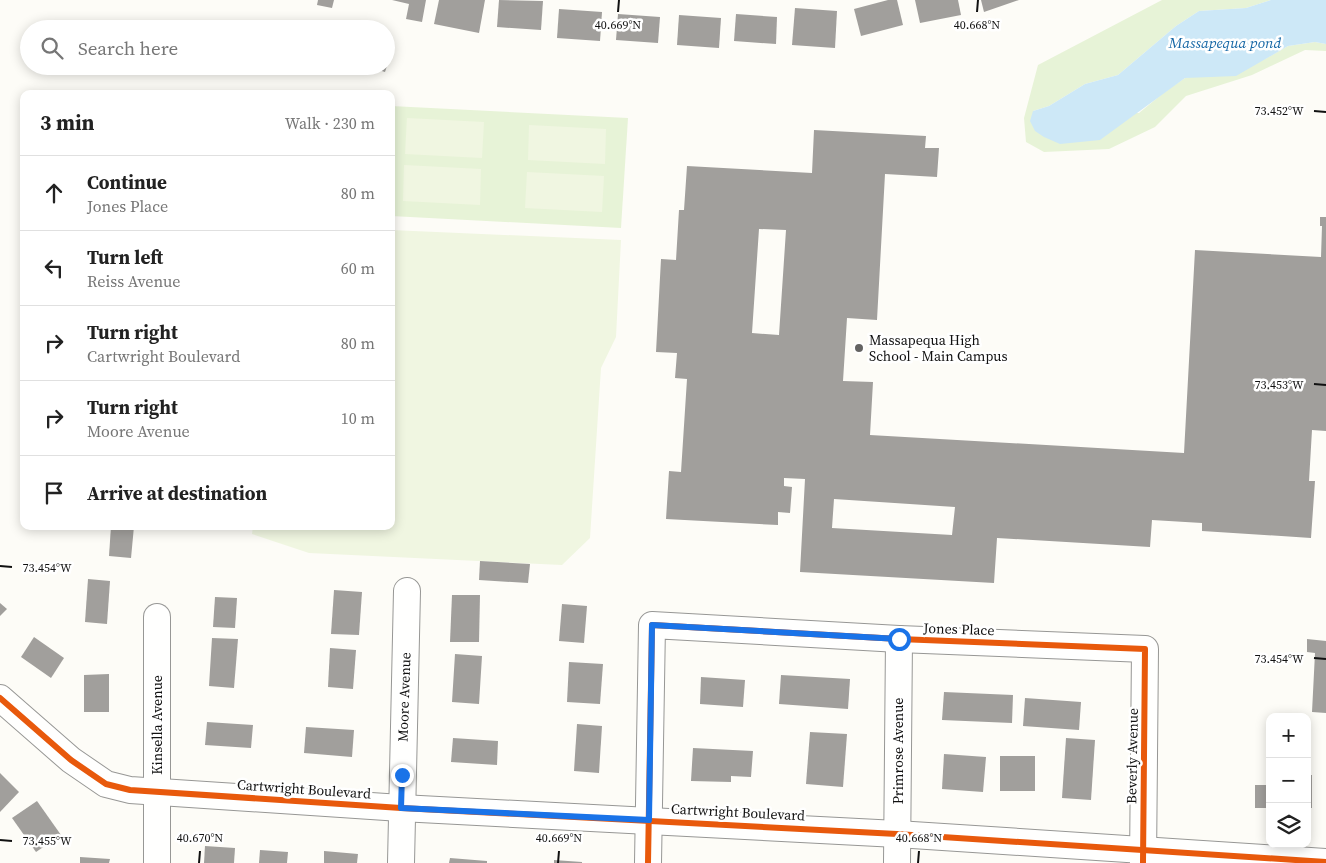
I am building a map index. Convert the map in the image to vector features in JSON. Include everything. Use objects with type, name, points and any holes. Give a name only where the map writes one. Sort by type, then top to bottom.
[{"type":"street","name":"Moore Avenue","points":[[401,863],[407,591]]},
{"type":"street","name":"Kinsella Avenue","points":[[157,617],[157,863]]},
{"type":"street","name":"Jones Place","points":[[649,820],[652,625],[899,639],[1146,649]]},
{"type":"street","name":"Primrose Avenue","points":[[897,863],[899,639]]},
{"type":"street","name":"Beverly Avenue","points":[[1143,856],[1146,649]]},
{"type":"street","name":"Cartwright Boulevard","points":[[0,698],[70,760],[106,784],[130,790],[401,808],[898,834],[1143,856],[1326,862]]},
{"type":"street","points":[[648,863],[649,820]]},
{"type":"green space","points":[[1162,0],[1271,0],[1246,8],[1199,11],[1176,26],[1118,75],[1085,84],[1049,106],[1033,111],[1139,113],[1185,78],[1265,59],[1288,46],[1315,42],[1326,44],[1326,51],[1305,50],[1252,75],[1186,96],[1155,127],[1109,149],[1044,152],[1026,142],[1024,118],[1038,65]]},
{"type":"green space","points":[[395,106],[628,118],[621,228],[395,216]]},
{"type":"green space","points":[[407,118],[484,122],[482,158],[405,154]]},
{"type":"green space","points":[[529,125],[606,129],[605,164],[528,160]]},
{"type":"green space","points":[[404,165],[481,169],[480,205],[403,201]]},
{"type":"green space","points":[[527,172],[604,176],[602,212],[525,208]]},
{"type":"green space","points":[[395,230],[621,240],[616,337],[601,368],[590,538],[562,565],[309,553],[252,534],[252,530],[395,530]]},
{"type":"water","name":"Massapequa pond","points":[[1271,0],[1326,0],[1326,44],[1315,42],[1288,46],[1236,76],[1185,78],[1100,140],[1060,144],[1035,131],[1030,121],[1033,111],[1049,106],[1085,84],[1118,75],[1176,26],[1199,11],[1246,8]]},
{"type":"building","points":[[318,0],[334,0],[332,8],[317,5]]},
{"type":"building","points":[[392,0],[426,0],[422,22],[406,19],[409,4]]},
{"type":"building","points":[[439,0],[485,0],[479,33],[434,24]]},
{"type":"building","points":[[499,0],[543,1],[541,30],[497,27]]},
{"type":"building","points":[[888,0],[897,0],[903,25],[861,36],[854,9]]},
{"type":"building","points":[[915,0],[958,0],[961,15],[920,23]]},
{"type":"building","points":[[981,0],[1019,0],[984,12]]},
{"type":"building","points":[[795,8],[837,11],[835,48],[792,45]]},
{"type":"building","points":[[559,9],[602,12],[600,41],[557,38]]},
{"type":"building","points":[[618,14],[660,17],[658,43],[616,40]]},
{"type":"building","points":[[736,14],[777,17],[776,44],[734,41]]},
{"type":"building","points":[[679,15],[721,18],[719,48],[677,45]]},
{"type":"building","points":[[814,130],[926,136],[925,148],[939,148],[937,177],[885,174],[877,320],[847,318],[843,381],[873,382],[870,435],[1184,453],[1195,250],[1321,257],[1322,226],[1320,226],[1320,217],[1326,217],[1326,431],[1312,430],[1309,481],[1315,481],[1311,538],[1202,531],[1202,523],[1152,520],[1150,547],[997,538],[994,583],[800,572],[805,479],[784,478],[784,486],[792,487],[790,513],[778,512],[778,525],[666,519],[669,471],[681,472],[687,379],[675,378],[677,353],[656,352],[661,259],[676,260],[679,210],[684,210],[687,166],[812,173]],"holes":[[[759,229],[786,230],[779,335],[752,333]],[[834,499],[955,507],[952,535],[832,528]]]},
{"type":"building","points":[[111,530],[134,530],[131,558],[109,556]]},
{"type":"building","points":[[480,561],[530,564],[528,583],[479,580]]},
{"type":"building","points":[[88,579],[110,581],[107,624],[85,622]]},
{"type":"building","points":[[334,590],[362,592],[359,635],[331,634]]},
{"type":"building","points":[[452,595],[480,595],[479,642],[450,642]]},
{"type":"building","points":[[215,597],[237,598],[235,628],[213,627]]},
{"type":"building","points":[[0,603],[7,609],[0,616]]},
{"type":"building","points":[[562,604],[587,606],[584,643],[559,641]]},
{"type":"building","points":[[34,637],[64,658],[51,678],[21,657]]},
{"type":"building","points":[[212,638],[238,639],[234,688],[209,686]]},
{"type":"building","points":[[1307,639],[1326,641],[1326,713],[1312,712],[1315,653],[1307,652]]},
{"type":"building","points":[[330,648],[356,650],[353,689],[328,687]]},
{"type":"building","points":[[455,654],[482,656],[479,704],[452,702]]},
{"type":"building","points":[[569,662],[603,664],[600,704],[567,702]]},
{"type":"building","points":[[109,674],[109,712],[84,712],[84,675]]},
{"type":"building","points":[[781,675],[850,679],[848,709],[779,704]]},
{"type":"building","points":[[701,677],[745,680],[743,707],[700,704]]},
{"type":"building","points":[[944,692],[1013,695],[1012,723],[942,720]]},
{"type":"building","points":[[1025,698],[1081,702],[1079,730],[1023,726]]},
{"type":"building","points":[[207,722],[253,725],[251,748],[205,745]]},
{"type":"building","points":[[577,724],[602,726],[599,773],[574,771]]},
{"type":"building","points":[[306,727],[354,730],[352,757],[304,753]]},
{"type":"building","points":[[810,732],[847,734],[843,787],[806,784]]},
{"type":"building","points":[[453,738],[498,741],[497,765],[451,762]]},
{"type":"building","points":[[1066,738],[1095,740],[1091,800],[1062,798]]},
{"type":"building","points":[[693,748],[753,751],[751,777],[731,776],[731,782],[691,781]]},
{"type":"building","points":[[944,754],[986,757],[983,792],[942,789]]},
{"type":"building","points":[[1000,756],[1035,756],[1035,791],[1000,791]]},
{"type":"building","points":[[0,773],[19,792],[0,812]]},
{"type":"building","points":[[1311,775],[1312,775],[1311,808]]},
{"type":"building","points":[[1255,785],[1266,785],[1266,808],[1255,808]]},
{"type":"building","points":[[37,801],[61,835],[36,852],[12,818]]},
{"type":"building","points":[[205,846],[235,848],[234,863],[204,863]]},
{"type":"building","points":[[260,850],[288,852],[287,863],[259,863]]},
{"type":"building","points":[[324,851],[358,854],[357,863],[324,863]]},
{"type":"building","points":[[80,857],[110,859],[109,863],[80,863]]},
{"type":"building","points":[[450,858],[487,861],[487,863],[449,863]]},
{"type":"building","points":[[554,860],[582,862],[582,863],[554,863]]},
{"type":"cycle path","points":[[648,863],[652,625],[899,639],[1145,649],[1143,863]]},
{"type":"cycle path","points":[[0,698],[71,760],[106,784],[130,790],[401,808],[897,834],[1326,862]]},
{"type":"place","name":"Massapequa High School - Main Campus","points":[[859,348]]},
{"type":"route","points":[[402,775],[401,808],[649,820],[652,625],[899,639]]}]
